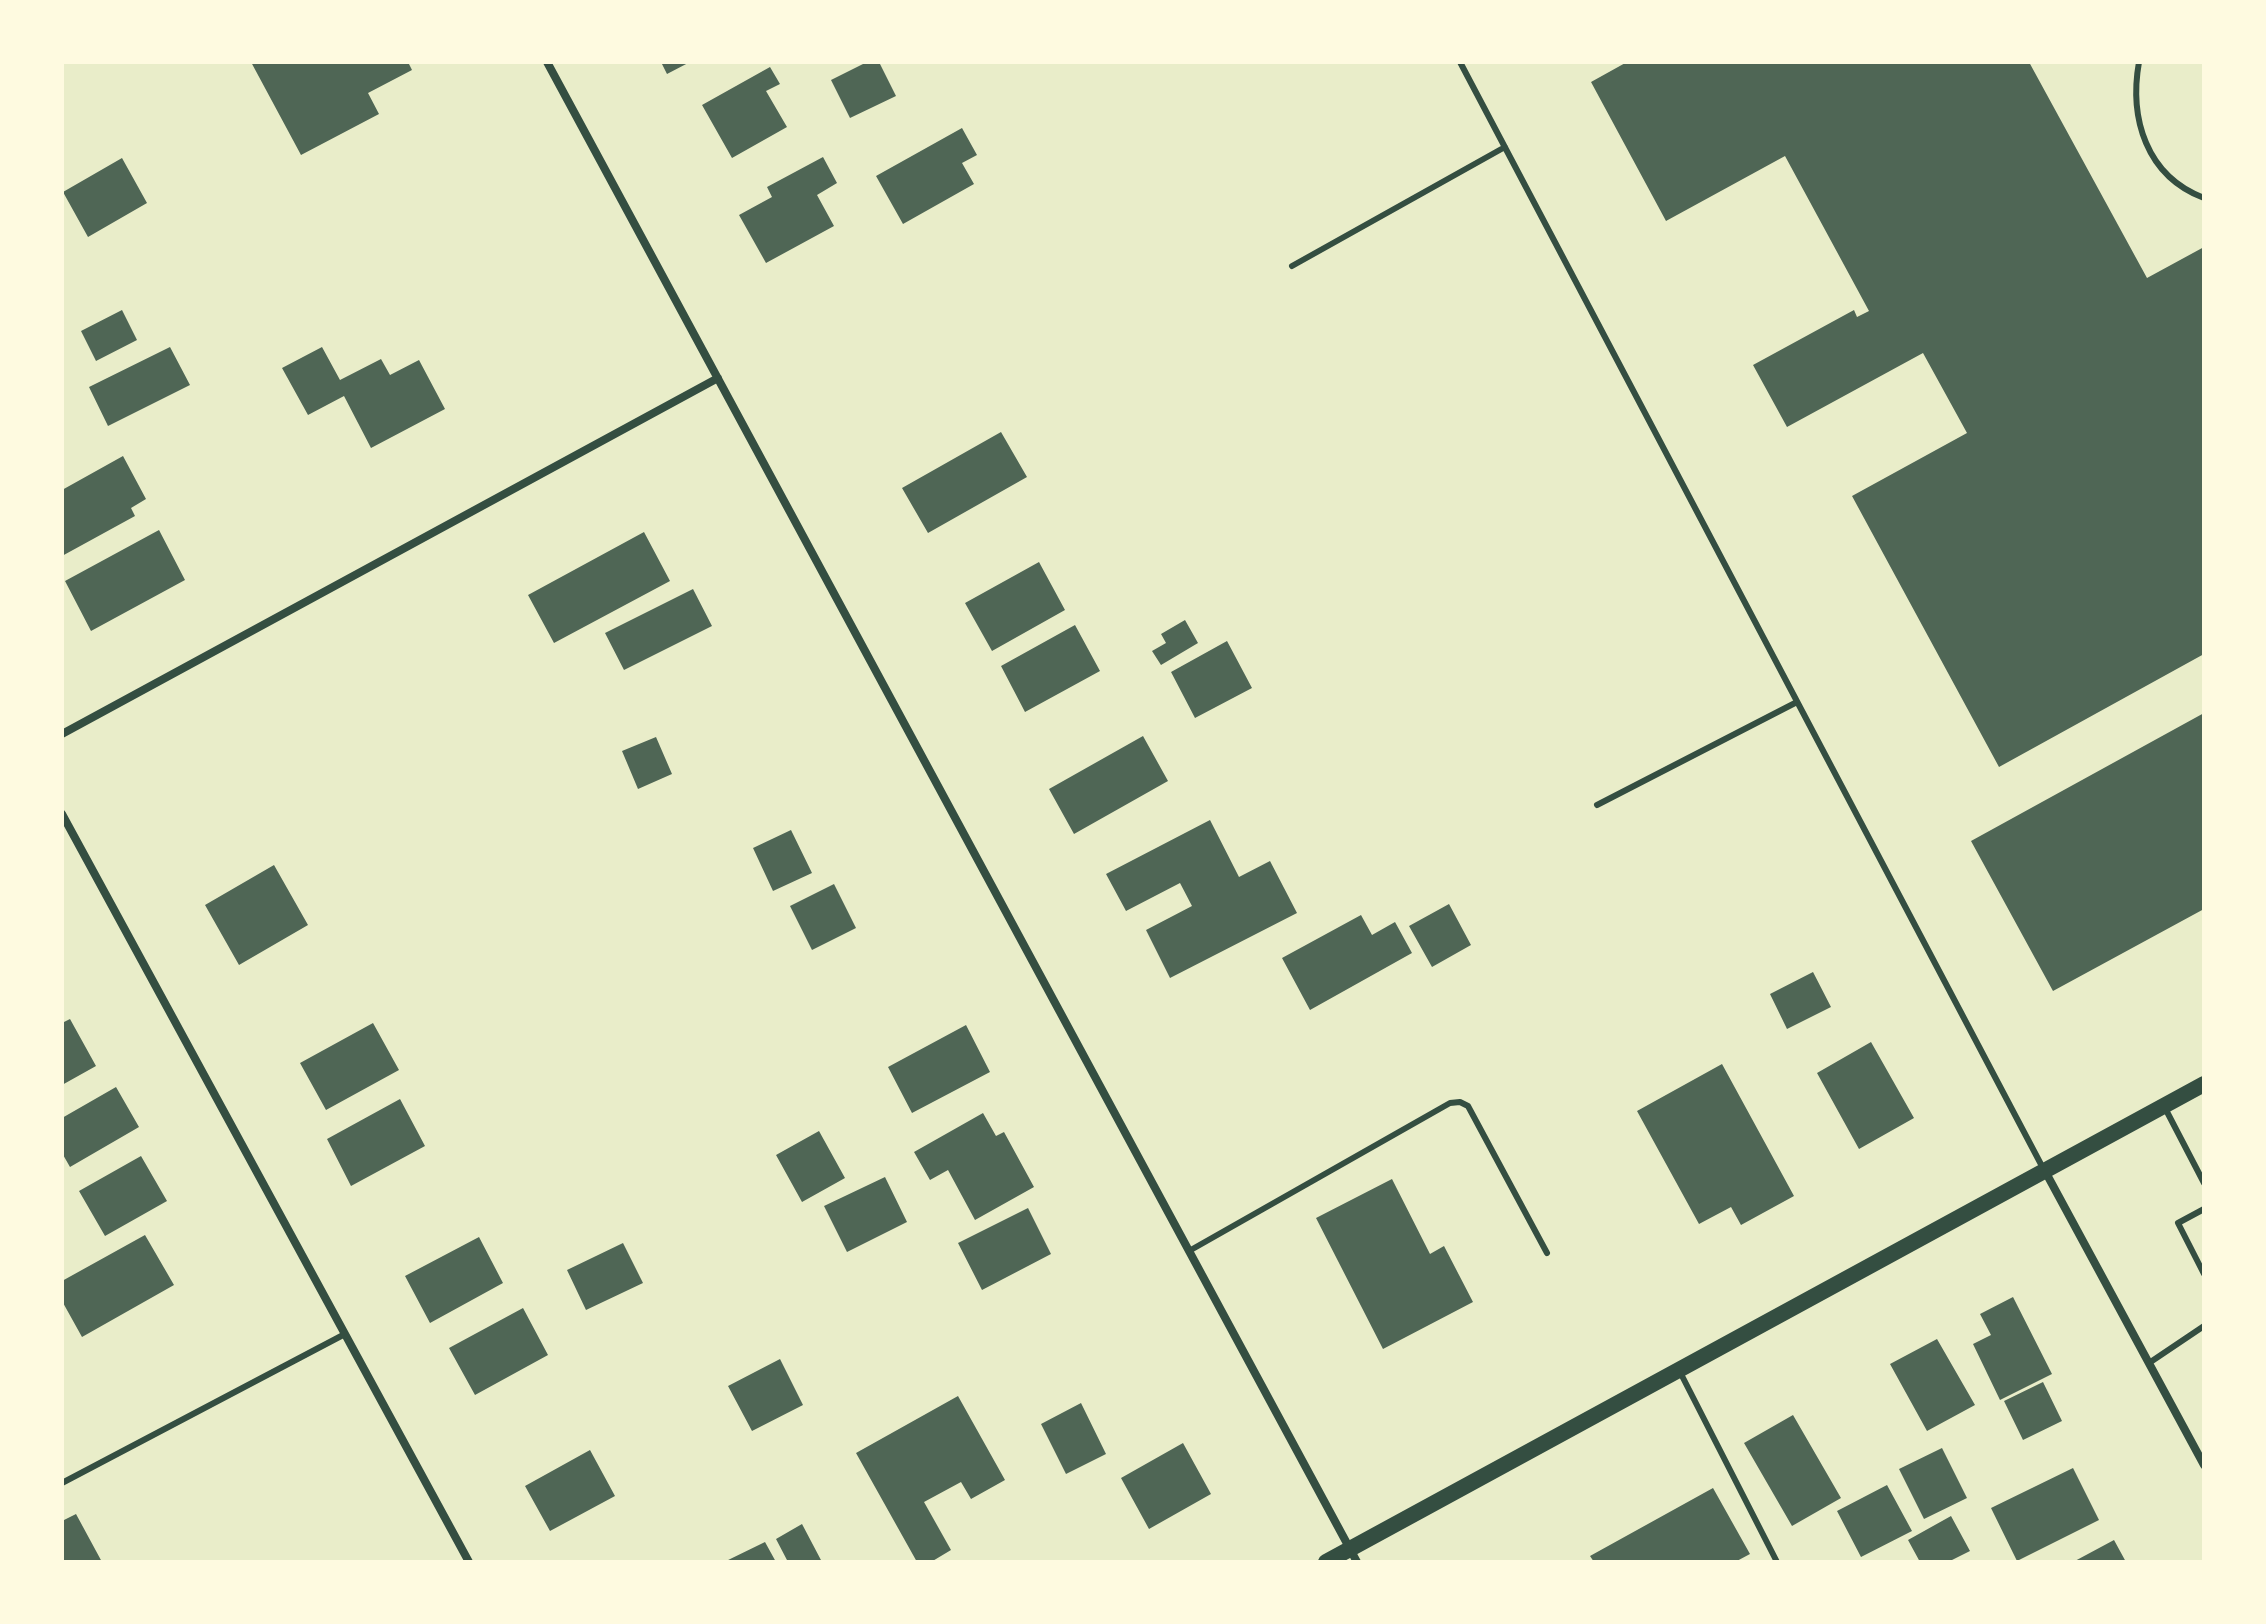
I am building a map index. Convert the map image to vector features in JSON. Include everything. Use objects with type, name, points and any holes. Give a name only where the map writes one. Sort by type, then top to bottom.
[{"type":"main road","points":[[1326,1562],[1354,1555],[1679,1370],[2204,1084]]},
{"type":"street","points":[[547,62],[1354,1555]]},
{"type":"street","points":[[62,734],[718,378]]},
{"type":"street","points":[[62,814],[469,1562]]},
{"type":"street","points":[[2045,1171],[2204,1465]]},
{"type":"lane","points":[[1460,62],[2045,1171]]},
{"type":"lane","points":[[2139,62],[2135,106],[2139,128],[2148,149],[2178,184],[2204,198]]},
{"type":"lane","points":[[1292,266],[1505,147]]},
{"type":"lane","points":[[1597,805],[1797,702]]},
{"type":"lane","points":[[1189,1251],[1450,1103],[1460,1102],[1468,1106],[1547,1253]]},
{"type":"lane","points":[[2164,1106],[2204,1183]]},
{"type":"lane","points":[[2204,1209],[2178,1223],[2204,1274]]},
{"type":"lane","points":[[2149,1363],[2204,1326]]},
{"type":"lane","points":[[62,1483],[345,1334]]},
{"type":"lane","points":[[1679,1370],[1777,1562]]},
{"type":"building","points":[[251,62],[408,62],[412,70],[368,93],[379,114],[301,155]]},
{"type":"building","points":[[661,62],[690,62],[667,74]]},
{"type":"building","points":[[867,62],[879,62],[896,96],[850,118],[831,80]]},
{"type":"building","points":[[1627,62],[2029,62],[2147,278],[2204,247],[2204,654],[1999,767],[1852,496],[1967,433],[1923,353],[1787,427],[1753,365],[1854,310],[1857,317],[1869,311],[1785,156],[1666,221],[1591,82]]},
{"type":"building","points":[[770,67],[780,84],[766,91],[787,127],[732,158],[702,105]]},
{"type":"building","points":[[962,128],[977,155],[962,163],[974,184],[903,224],[876,176]]},
{"type":"building","points":[[823,157],[837,183],[817,195],[834,226],[766,263],[739,215],[772,197],[767,187]]},
{"type":"building","points":[[122,158],[147,203],[88,237],[63,192]]},
{"type":"building","points":[[122,310],[137,340],[96,361],[81,331]]},
{"type":"building","points":[[170,347],[190,385],[108,426],[89,387]]},
{"type":"building","points":[[322,347],[340,380],[381,359],[390,375],[419,360],[445,409],[371,448],[344,396],[308,415],[282,368]]},
{"type":"building","points":[[1001,432],[1027,477],[928,533],[902,488]]},
{"type":"building","points":[[123,456],[146,499],[131,508],[135,516],[62,556],[62,490]]},
{"type":"building","points":[[159,530],[185,580],[91,631],[65,581]]},
{"type":"building","points":[[644,532],[670,581],[554,643],[528,595]]},
{"type":"building","points":[[1039,562],[1065,610],[992,651],[965,603]]},
{"type":"building","points":[[693,589],[712,626],[624,670],[605,633]]},
{"type":"building","points":[[1185,620],[1198,643],[1161,665],[1152,651],[1166,643],[1161,634]]},
{"type":"building","points":[[1075,625],[1100,671],[1025,712],[1001,666]]},
{"type":"building","points":[[1227,641],[1252,688],[1195,718],[1171,672]]},
{"type":"building","points":[[2204,713],[2204,909],[2053,991],[1971,841]]},
{"type":"building","points":[[1143,736],[1168,781],[1074,834],[1049,789]]},
{"type":"building","points":[[656,737],[672,774],[638,789],[622,751]]},
{"type":"building","points":[[1210,820],[1239,877],[1270,861],[1297,913],[1170,978],[1146,930],[1192,906],[1180,883],[1126,911],[1106,874]]},
{"type":"building","points":[[791,830],[812,873],[773,891],[753,848]]},
{"type":"building","points":[[274,865],[308,925],[239,965],[205,905]]},
{"type":"building","points":[[834,884],[856,928],[812,950],[790,906]]},
{"type":"building","points":[[1449,904],[1471,945],[1432,967],[1409,926]]},
{"type":"building","points":[[1361,915],[1372,935],[1395,922],[1412,953],[1310,1010],[1282,958]]},
{"type":"building","points":[[1813,972],[1831,1007],[1787,1029],[1770,994]]},
{"type":"building","points":[[70,1019],[96,1066],[62,1085],[62,1023]]},
{"type":"building","points":[[373,1023],[399,1070],[326,1110],[300,1063]]},
{"type":"building","points":[[966,1025],[990,1072],[912,1113],[888,1067]]},
{"type":"building","points":[[1871,1042],[1914,1118],[1859,1149],[1817,1073]]},
{"type":"building","points":[[1722,1064],[1794,1196],[1741,1225],[1731,1207],[1699,1224],[1637,1111]]},
{"type":"building","points":[[116,1087],[139,1127],[70,1167],[62,1153],[62,1118]]},
{"type":"building","points":[[400,1099],[425,1146],[351,1186],[327,1139]]},
{"type":"building","points":[[983,1113],[996,1136],[1004,1132],[1034,1187],[975,1220],[948,1170],[930,1180],[914,1152]]},
{"type":"building","points":[[819,1131],[845,1178],[802,1202],[776,1155]]},
{"type":"building","points":[[141,1156],[167,1201],[105,1236],[79,1191]]},
{"type":"building","points":[[885,1177],[907,1222],[847,1252],[824,1206]]},
{"type":"building","points":[[1392,1179],[1430,1254],[1444,1246],[1473,1302],[1383,1349],[1316,1218]]},
{"type":"building","points":[[1028,1208],[1051,1254],[982,1290],[958,1243]]},
{"type":"building","points":[[145,1235],[174,1285],[82,1337],[62,1301],[62,1281]]},
{"type":"building","points":[[479,1237],[503,1283],[430,1323],[405,1276]]},
{"type":"building","points":[[623,1243],[643,1283],[586,1310],[567,1270]]},
{"type":"building","points":[[2013,1297],[2052,1374],[2000,1400],[1973,1344],[1991,1335],[1980,1314]]},
{"type":"building","points":[[523,1308],[548,1355],[475,1395],[449,1348]]},
{"type":"building","points":[[1937,1339],[1975,1405],[1927,1431],[1890,1364]]},
{"type":"building","points":[[780,1359],[803,1405],[752,1431],[728,1386]]},
{"type":"building","points":[[2043,1382],[2062,1421],[2023,1440],[2004,1401]]},
{"type":"building","points":[[958,1396],[1005,1480],[971,1499],[961,1482],[924,1502],[951,1550],[931,1562],[917,1562],[856,1453]]},
{"type":"building","points":[[1081,1403],[1106,1454],[1066,1474],[1041,1424]]},
{"type":"building","points":[[1793,1415],[1841,1498],[1792,1526],[1744,1443]]},
{"type":"building","points":[[1183,1443],[1211,1494],[1149,1529],[1121,1478]]},
{"type":"building","points":[[1942,1448],[1967,1498],[1924,1519],[1899,1469]]},
{"type":"building","points":[[590,1450],[615,1496],[550,1531],[525,1486]]},
{"type":"building","points":[[2073,1468],[2099,1520],[2017,1561],[1991,1508]]},
{"type":"building","points":[[1887,1485],[1912,1531],[1861,1557],[1837,1511]]},
{"type":"building","points":[[1713,1488],[1750,1554],[1735,1562],[1594,1562],[1590,1556]]},
{"type":"building","points":[[76,1514],[102,1562],[62,1562],[62,1521]]},
{"type":"building","points":[[1951,1516],[1970,1551],[1948,1562],[1920,1562],[1908,1540]]},
{"type":"building","points":[[802,1524],[822,1562],[788,1562],[776,1539]]},
{"type":"building","points":[[2114,1540],[2126,1562],[2073,1562]]},
{"type":"building","points":[[765,1542],[776,1562],[724,1562]]}]
